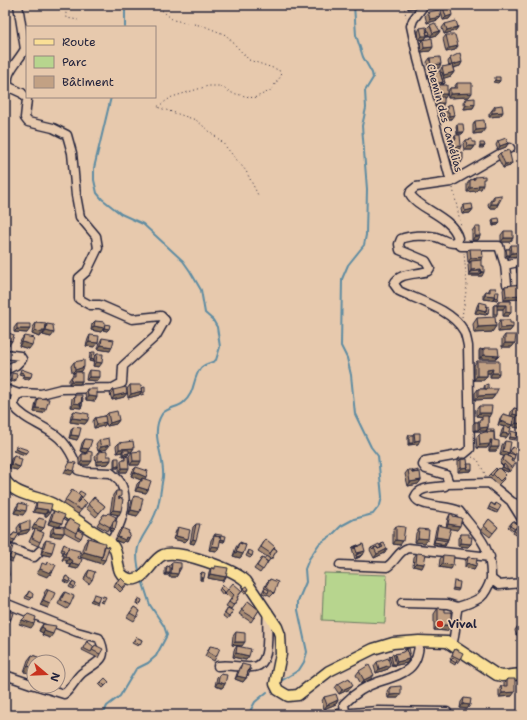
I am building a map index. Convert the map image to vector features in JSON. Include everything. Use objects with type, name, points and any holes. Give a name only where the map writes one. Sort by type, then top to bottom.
[{"type":"main road","points":[[6,486],[52,504],[110,543],[115,550],[121,574],[132,579],[141,576],[157,559],[170,554],[219,565],[240,575],[246,580],[277,627],[281,644],[275,684],[278,690],[288,696],[298,695],[329,671],[373,649],[393,644],[419,641],[441,640],[452,644],[497,675],[522,674]]},
{"type":"street","points":[[18,5],[25,49],[8,74],[6,82],[9,87],[22,93],[26,98]]},
{"type":"street","name":"Chemin des Camélias","points":[[424,5],[413,20],[411,26],[418,59],[451,182],[416,187],[410,194],[415,200],[445,220],[457,233],[460,244]]},
{"type":"street","points":[[5,389],[19,394],[40,394],[61,389],[114,388],[122,383],[123,366],[156,336],[165,320],[161,316],[132,319],[100,305],[90,305],[79,299],[79,278],[87,271],[98,248],[96,236],[80,217],[76,195],[72,153],[67,135],[53,128],[28,122],[25,118],[26,98]]},
{"type":"street","points":[[451,182],[510,148]]},
{"type":"street","points":[[447,484],[448,478],[446,475],[426,469],[423,465],[425,460],[464,454],[470,449],[468,346],[465,332],[447,314],[399,291],[394,284],[396,279],[401,276],[422,274],[430,268],[426,261],[400,250],[399,244],[401,239],[406,237],[435,237],[448,243],[499,246],[505,265],[507,284]]},
{"type":"street","points":[[505,265],[518,262]]},
{"type":"street","points":[[5,354],[20,356],[22,359],[16,365],[5,370]]},
{"type":"street","points":[[19,394],[16,396],[13,405],[18,411],[35,424],[52,432],[70,451],[78,470],[86,472],[111,473],[120,482],[125,496],[124,509],[110,543]]},
{"type":"street","points":[[402,603],[448,604],[458,606],[478,600],[482,597],[491,579],[490,557],[486,546],[459,511],[453,508],[417,501],[415,497],[416,492],[421,489],[445,486],[447,484],[489,483],[512,502],[522,506]]},
{"type":"street","points":[[512,502],[522,519]]},
{"type":"street","points":[[5,547],[34,557],[40,551]]},
{"type":"street","points":[[340,565],[388,567],[392,564],[400,551],[408,548],[490,557]]},
{"type":"street","points":[[491,579],[499,585],[522,583]]},
{"type":"street","points":[[5,603],[77,632],[99,638],[103,645],[104,654],[100,662],[81,674],[66,692]]},
{"type":"street","points":[[452,644],[456,634],[456,614],[458,606]]},
{"type":"street","points":[[218,666],[240,665],[251,668],[258,667],[263,662],[268,638],[268,612]]},
{"type":"street","points":[[344,713],[344,704],[352,696],[378,682],[406,673],[412,666],[418,652],[419,641]]},
{"type":"street","points":[[5,675],[26,682]]},
{"type":"street","points":[[326,715],[378,711],[447,712]]},
{"type":"path","points":[[64,5],[67,18],[78,20]]},
{"type":"path","points":[[156,5],[173,20],[204,26],[226,35],[249,60],[279,70],[281,76],[270,91],[254,98],[232,93],[220,86],[208,86],[172,97],[157,107],[196,120],[221,141],[246,171],[258,195]]},
{"type":"path","points":[[451,182],[462,230]]},
{"type":"path","points":[[460,244],[467,285],[461,327]]},
{"type":"path","points":[[464,454],[478,460],[489,483]]},
{"type":"green space","points":[[324,573],[387,575],[385,623],[322,620]]},
{"type":"building","points":[[450,5],[452,15],[446,17],[443,7]]},
{"type":"building","points":[[439,10],[441,17],[430,19],[428,12]]},
{"type":"building","points":[[456,21],[458,27],[447,30],[445,24]]},
{"type":"building","points":[[435,23],[440,31],[433,33],[430,25]]},
{"type":"building","points":[[426,27],[427,36],[422,36],[420,28]]},
{"type":"building","points":[[446,35],[455,35],[458,46],[449,48]]},
{"type":"building","points":[[432,38],[433,47],[424,48],[423,40]]},
{"type":"building","points":[[460,53],[462,62],[452,65],[450,58]]},
{"type":"building","points":[[440,57],[441,64],[431,65],[430,58]]},
{"type":"building","points":[[452,65],[454,72],[444,75],[442,67]]},
{"type":"building","points":[[440,71],[443,82],[434,84],[432,74]]},
{"type":"building","points":[[442,72],[445,83],[441,84],[443,82],[440,73]]},
{"type":"building","points":[[495,77],[500,77],[500,81],[495,80]]},
{"type":"building","points":[[457,83],[472,83],[472,93],[450,94],[450,88],[457,88]]},
{"type":"building","points":[[438,85],[447,85],[447,94],[439,94]]},
{"type":"building","points":[[438,97],[444,97],[444,103],[438,103]]},
{"type":"building","points":[[475,98],[475,104],[466,105],[465,99]]},
{"type":"building","points":[[452,105],[454,115],[449,116],[449,113],[447,113],[447,106]]},
{"type":"building","points":[[502,105],[503,112],[492,113],[492,110],[495,110],[495,106]]},
{"type":"building","points":[[484,120],[485,129],[476,130],[475,121]]},
{"type":"building","points":[[457,124],[463,124],[464,132],[458,132]]},
{"type":"building","points":[[455,135],[460,135],[461,146],[451,147],[451,139],[456,139]]},
{"type":"building","points":[[506,138],[508,143],[500,146],[498,141]]},
{"type":"building","points":[[472,139],[472,142],[475,142],[475,146],[467,146],[466,140]]},
{"type":"building","points":[[480,143],[484,143],[485,146],[480,146]]},
{"type":"building","points":[[509,150],[512,163],[505,164],[500,153]]},
{"type":"building","points":[[463,152],[463,159],[454,161],[454,153]]},
{"type":"building","points":[[485,176],[485,179],[483,179],[483,185],[470,188],[470,180],[475,179],[475,177]]},
{"type":"building","points":[[501,195],[501,199],[498,200],[498,204],[491,204],[491,201],[494,200],[494,196]]},
{"type":"building","points":[[472,204],[473,209],[465,211],[464,205]]},
{"type":"building","points":[[499,218],[500,223],[494,224],[493,219]]},
{"type":"building","points":[[475,227],[480,227],[480,236],[475,236]]},
{"type":"building","points":[[504,231],[513,231],[513,238],[504,238]]},
{"type":"building","points":[[511,245],[522,245],[522,252],[512,253]]},
{"type":"building","points":[[470,249],[482,249],[483,257],[471,258]]},
{"type":"building","points":[[506,249],[510,249],[510,255],[507,255]]},
{"type":"building","points":[[481,260],[481,266],[484,266],[484,272],[482,272],[481,269],[471,270],[471,261]]},
{"type":"building","points":[[519,263],[522,263],[522,269],[520,269]]},
{"type":"building","points":[[480,271],[480,274],[470,274],[470,272]]},
{"type":"building","points":[[522,284],[522,295],[506,296],[505,286]]},
{"type":"building","points":[[490,288],[496,288],[495,296],[485,295],[486,291],[490,292]]},
{"type":"building","points":[[495,292],[499,292],[498,298],[495,297]]},
{"type":"building","points":[[498,301],[511,301],[511,313],[506,312],[506,305],[498,305]]},
{"type":"building","points":[[479,302],[487,304],[486,311],[478,309]]},
{"type":"building","points":[[494,305],[497,305],[497,314],[494,314]]},
{"type":"building","points":[[487,306],[489,307],[488,313],[484,312],[486,311]]},
{"type":"building","points":[[495,317],[496,326],[478,327],[477,318]]},
{"type":"building","points":[[500,320],[510,320],[510,323],[513,323],[513,327],[501,328]]},
{"type":"building","points":[[95,321],[105,322],[104,328],[94,326]]},
{"type":"building","points":[[36,323],[46,324],[45,331],[42,331],[42,333],[35,330]]},
{"type":"building","points":[[17,324],[30,324],[30,329],[17,329]]},
{"type":"building","points":[[47,324],[53,325],[54,333],[46,331]]},
{"type":"building","points":[[105,324],[110,325],[109,329],[104,328]]},
{"type":"building","points":[[6,332],[14,335],[12,341],[5,339]]},
{"type":"building","points":[[90,335],[99,336],[98,343],[89,342]]},
{"type":"building","points":[[505,335],[516,335],[515,343],[505,343]]},
{"type":"building","points":[[24,336],[34,338],[32,345],[22,342]]},
{"type":"building","points":[[102,338],[114,340],[112,347],[101,345]]},
{"type":"building","points":[[484,348],[498,348],[499,356],[484,355]]},
{"type":"building","points":[[480,349],[482,350],[482,357],[480,357]]},
{"type":"building","points":[[92,352],[95,352],[94,360],[91,359]]},
{"type":"building","points":[[97,354],[103,354],[102,363],[96,362]]},
{"type":"building","points":[[84,360],[84,367],[75,370],[74,362]]},
{"type":"building","points":[[477,361],[499,361],[499,373],[492,373],[493,369],[487,370],[487,376],[477,376]]},
{"type":"building","points":[[5,369],[10,369],[9,376],[5,376]]},
{"type":"building","points":[[21,369],[32,373],[31,377],[23,376],[24,373],[20,372]]},
{"type":"building","points":[[89,370],[100,371],[100,377],[89,377]]},
{"type":"building","points":[[75,372],[82,372],[82,381],[71,381],[72,376],[75,376]]},
{"type":"building","points":[[12,373],[17,374],[16,380],[11,379]]},
{"type":"building","points":[[488,384],[488,389],[485,389],[485,385]]},
{"type":"building","points":[[130,385],[141,385],[142,391],[131,394]]},
{"type":"building","points":[[126,387],[127,393],[114,396],[113,390]]},
{"type":"building","points":[[145,387],[145,392],[142,393],[141,388]]},
{"type":"building","points":[[87,389],[97,389],[97,397],[88,396]]},
{"type":"building","points":[[478,389],[498,389],[495,395],[478,396]]},
{"type":"building","points":[[75,395],[82,395],[81,404],[74,403]]},
{"type":"building","points":[[82,397],[82,406],[80,406],[81,404]]},
{"type":"building","points":[[38,398],[49,399],[46,409],[36,408]]},
{"type":"building","points":[[479,406],[492,406],[491,413],[479,413]]},
{"type":"building","points":[[514,408],[522,410],[522,424],[516,423],[517,415],[513,414]]},
{"type":"building","points":[[74,411],[89,414],[88,420],[72,418]]},
{"type":"building","points":[[117,411],[119,420],[110,423],[108,413]]},
{"type":"building","points":[[503,414],[514,417],[512,425],[500,421]]},
{"type":"building","points":[[105,416],[106,422],[97,424],[95,418]]},
{"type":"building","points":[[482,416],[488,416],[488,427],[480,428],[479,420],[482,420]]},
{"type":"building","points":[[475,422],[478,422],[478,430],[475,430]]},
{"type":"building","points":[[504,426],[511,428],[509,434],[503,433]]},
{"type":"building","points":[[73,427],[81,428],[79,436],[71,435]]},
{"type":"building","points":[[487,429],[494,429],[494,432],[487,432]]},
{"type":"building","points":[[511,431],[518,433],[516,438],[510,437]]},
{"type":"building","points":[[494,432],[494,440],[499,441],[499,447],[491,447],[492,440],[490,440],[490,444],[480,445],[479,434]]},
{"type":"building","points":[[414,433],[420,433],[420,440],[415,441]]},
{"type":"building","points":[[409,435],[413,435],[413,443],[409,443]]},
{"type":"building","points":[[109,438],[110,445],[101,447],[99,440]]},
{"type":"building","points":[[85,439],[92,440],[89,449],[82,448]]},
{"type":"building","points":[[133,441],[134,448],[119,449],[119,443]]},
{"type":"building","points":[[505,441],[511,442],[509,453],[503,451]]},
{"type":"building","points":[[16,446],[28,450],[26,453],[15,449]]},
{"type":"building","points":[[513,447],[518,450],[515,455],[510,451]]},
{"type":"building","points":[[123,450],[129,450],[129,453],[123,454]]},
{"type":"building","points":[[87,451],[92,452],[92,461],[82,461],[82,454],[87,454]]},
{"type":"building","points":[[107,451],[107,456],[111,456],[111,460],[98,461],[98,452]]},
{"type":"building","points":[[141,451],[141,461],[133,461],[132,452]]},
{"type":"building","points":[[509,453],[515,455],[514,459],[507,456]]},
{"type":"building","points":[[14,455],[18,456],[17,458],[22,459],[20,467],[11,464]]},
{"type":"building","points":[[505,455],[512,458],[511,461],[516,463],[512,468],[503,460]]},
{"type":"building","points":[[128,456],[129,468],[122,468],[121,460],[125,460],[125,457]]},
{"type":"building","points":[[115,458],[119,458],[119,466],[115,466]]},
{"type":"building","points":[[461,459],[467,459],[468,467],[461,468]]},
{"type":"building","points":[[70,462],[76,463],[74,471],[66,469]]},
{"type":"building","points":[[467,464],[472,464],[472,469],[466,469],[468,467]]},
{"type":"building","points":[[504,464],[509,470],[503,467]]},
{"type":"building","points":[[136,467],[148,471],[146,477],[134,472]]},
{"type":"building","points":[[496,468],[497,469],[492,476],[490,474]]},
{"type":"building","points":[[499,468],[506,475],[500,481],[493,474]]},
{"type":"building","points":[[408,470],[412,470],[412,473],[420,472],[421,480],[410,482]]},
{"type":"building","points":[[142,478],[151,481],[148,490],[138,487],[140,481],[142,481]]},
{"type":"building","points":[[72,490],[81,496],[77,503],[82,498],[87,503],[81,510],[65,500]]},
{"type":"building","points":[[80,491],[85,494],[82,498],[78,494]]},
{"type":"building","points":[[116,491],[121,491],[121,496],[118,498],[123,499],[121,511],[113,510]]},
{"type":"building","points":[[134,496],[143,498],[140,512],[131,510]]},
{"type":"building","points":[[94,497],[105,506],[99,513],[88,504]]},
{"type":"building","points":[[37,502],[52,504],[50,512],[47,512],[48,510],[36,508]]},
{"type":"building","points":[[19,503],[27,505],[26,511],[17,509]]},
{"type":"building","points":[[491,503],[495,506],[496,503],[501,506],[498,511],[489,507]]},
{"type":"building","points":[[54,511],[65,515],[62,523],[51,520]]},
{"type":"building","points":[[108,513],[116,517],[110,527],[99,521],[104,514],[106,515]]},
{"type":"building","points":[[450,514],[462,518],[460,526],[448,524]]},
{"type":"building","points":[[39,518],[46,520],[44,528],[34,525]]},
{"type":"building","points":[[69,519],[80,525],[76,533],[65,527]]},
{"type":"building","points":[[489,519],[498,527],[493,533],[484,526]]},
{"type":"building","points":[[30,520],[30,529],[21,531],[20,524]]},
{"type":"building","points":[[113,521],[117,521],[115,529],[112,528]]},
{"type":"building","points":[[513,521],[518,524],[515,529],[510,526]]},
{"type":"building","points":[[196,524],[200,524],[196,540],[193,539]]},
{"type":"building","points":[[438,525],[451,528],[448,539],[436,537]]},
{"type":"building","points":[[54,526],[64,527],[64,533],[53,532]]},
{"type":"building","points":[[396,526],[405,527],[403,541],[396,540]]},
{"type":"building","points":[[178,527],[190,530],[188,539],[176,536]]},
{"type":"building","points":[[122,528],[129,531],[128,533],[130,534],[125,540],[118,537]]},
{"type":"building","points":[[516,528],[521,532],[519,534],[514,531]]},
{"type":"building","points":[[35,529],[44,533],[40,542],[32,538]]},
{"type":"building","points":[[419,529],[429,530],[428,539],[418,538]]},
{"type":"building","points":[[78,530],[83,533],[81,538],[75,535]]},
{"type":"building","points":[[14,533],[19,534],[15,540],[7,538],[8,535],[12,536]]},
{"type":"building","points":[[215,534],[226,536],[225,540],[221,539],[221,537],[215,536]]},
{"type":"building","points":[[461,534],[469,534],[469,537],[472,537],[471,544],[460,543]]},
{"type":"building","points":[[214,536],[221,537],[219,547],[212,546]]},
{"type":"building","points":[[88,538],[105,543],[102,557],[84,552]]},
{"type":"building","points":[[266,539],[275,547],[270,553],[261,547]]},
{"type":"building","points":[[435,539],[447,541],[446,544],[434,542]]},
{"type":"building","points":[[46,540],[55,542],[52,552],[43,550]]},
{"type":"building","points":[[239,543],[246,545],[243,554],[236,552]]},
{"type":"building","points":[[384,543],[387,549],[377,554],[374,548],[377,547],[378,549],[383,547],[381,544]]},
{"type":"building","points":[[6,544],[13,546],[10,556],[5,555]]},
{"type":"building","points":[[64,544],[69,547],[65,554],[63,553],[64,550],[62,549]]},
{"type":"building","points":[[363,544],[365,551],[357,553],[355,547]]},
{"type":"building","points":[[379,544],[381,548],[378,549],[377,547],[373,550],[371,548]]},
{"type":"building","points":[[105,546],[109,547],[105,560],[100,559]]},
{"type":"building","points":[[68,548],[80,551],[78,558],[82,559],[80,565],[72,563],[73,561],[65,556]]},
{"type":"building","points":[[274,548],[277,550],[272,558],[269,555]]},
{"type":"building","points":[[249,550],[253,552],[252,556],[248,554]]},
{"type":"building","points":[[11,553],[15,555],[13,560],[9,558]]},
{"type":"building","points":[[361,553],[362,555],[357,557],[356,555]]},
{"type":"building","points":[[417,553],[426,554],[424,564],[416,563]]},
{"type":"building","points":[[443,555],[454,556],[453,565],[442,564]]},
{"type":"building","points":[[266,556],[270,559],[268,562],[264,559]]},
{"type":"building","points":[[468,557],[477,558],[476,566],[467,563]]},
{"type":"building","points":[[262,558],[268,562],[263,570],[257,566]]},
{"type":"building","points":[[48,562],[56,565],[50,573],[40,569],[42,563],[47,565]]},
{"type":"building","points":[[172,562],[181,563],[181,568],[179,568],[178,574],[171,573]]},
{"type":"building","points":[[5,566],[8,567],[9,575],[5,574]]},
{"type":"building","points":[[167,566],[170,567],[170,573],[166,573]]},
{"type":"building","points":[[215,566],[228,568],[226,577],[210,574],[211,568],[215,569]]},
{"type":"building","points":[[89,570],[95,572],[92,580],[87,576]]},
{"type":"building","points":[[202,572],[205,573],[204,578],[201,578]]},
{"type":"building","points":[[66,576],[71,579],[70,582],[64,580]]},
{"type":"building","points":[[121,578],[127,584],[122,588],[116,582]]},
{"type":"building","points":[[270,579],[278,582],[274,593],[266,586]]},
{"type":"building","points":[[454,581],[460,582],[459,589],[453,588]]},
{"type":"building","points":[[72,582],[76,584],[75,587],[71,585]]},
{"type":"building","points":[[233,583],[242,591],[233,605],[229,602],[234,595],[228,589]]},
{"type":"building","points":[[223,585],[228,589],[225,593],[220,588]]},
{"type":"building","points":[[247,586],[249,589],[246,591],[244,588]]},
{"type":"building","points":[[265,588],[269,590],[268,593],[264,591]]},
{"type":"building","points":[[48,590],[55,593],[50,604],[43,601]]},
{"type":"building","points":[[29,591],[33,594],[32,598],[27,596]]},
{"type":"building","points":[[65,592],[74,596],[70,605],[61,600]]},
{"type":"building","points":[[94,594],[100,596],[98,602],[92,599]]},
{"type":"building","points":[[103,596],[106,597],[104,601],[102,600]]},
{"type":"building","points":[[138,598],[142,600],[141,603],[137,602]]},
{"type":"building","points":[[248,601],[259,610],[254,618],[241,610]]},
{"type":"building","points":[[134,607],[140,611],[137,617],[130,613]]},
{"type":"building","points":[[228,608],[233,611],[229,617],[225,614]]},
{"type":"building","points":[[438,608],[445,609],[445,612],[451,612],[451,625],[438,625]]},
{"type":"building","points":[[5,609],[13,613],[11,619],[5,617]]},
{"type":"building","points":[[28,614],[36,617],[34,624],[22,620]]},
{"type":"building","points":[[43,624],[56,626],[53,634],[44,631],[45,629],[42,627]]},
{"type":"building","points":[[522,625],[522,630],[519,631],[518,626]]},
{"type":"building","points":[[236,632],[245,633],[245,642],[235,642]]},
{"type":"building","points":[[5,634],[10,636],[8,643],[5,643]]},
{"type":"building","points":[[136,637],[142,640],[140,645],[134,641]]},
{"type":"building","points":[[87,641],[94,647],[91,652],[83,648]]},
{"type":"building","points":[[95,645],[103,649],[100,654],[92,650]]},
{"type":"building","points":[[210,646],[220,648],[216,657],[208,652]]},
{"type":"building","points":[[237,646],[251,649],[249,656],[236,653]]},
{"type":"building","points":[[409,648],[411,657],[409,657],[407,649],[405,651],[405,649]]},
{"type":"building","points":[[407,649],[409,659],[397,662],[395,654],[403,652]]},
{"type":"building","points":[[455,649],[463,653],[460,659],[452,655]]},
{"type":"building","points":[[393,654],[396,664],[393,664],[391,655]]},
{"type":"building","points":[[388,658],[390,665],[379,669],[377,662]]},
{"type":"building","points":[[453,658],[457,660],[456,663],[451,660]]},
{"type":"building","points":[[242,664],[250,666],[246,678],[237,676]]},
{"type":"building","points":[[369,665],[374,675],[364,680],[359,671]]},
{"type":"building","points":[[249,669],[251,669],[248,676],[247,675]]},
{"type":"building","points":[[220,674],[227,675],[225,684],[218,682]]},
{"type":"building","points":[[105,678],[109,682],[105,686],[101,682]]},
{"type":"building","points":[[349,678],[353,685],[342,690],[338,684]]},
{"type":"building","points":[[507,679],[515,679],[515,692],[502,693],[501,686],[507,686]]},
{"type":"building","points":[[401,686],[401,694],[390,695],[390,687]]},
{"type":"building","points":[[336,694],[338,700],[327,705],[324,697]]},
{"type":"building","points":[[464,698],[471,699],[470,705],[463,704]]},
{"type":"building","points":[[503,713],[510,713],[510,715],[502,715]]},
{"type":"waterway","points":[[125,5],[125,26]]},
{"type":"waterway","points":[[281,681],[299,670],[304,662],[307,652],[298,610],[298,601],[306,582],[305,569],[309,559],[319,544],[332,535],[341,526],[354,519],[373,514],[380,505],[382,497],[378,456],[371,447],[355,414],[351,375],[347,358],[341,346],[342,279],[348,265],[364,245],[366,235],[367,189],[362,126],[366,108],[365,91],[373,78],[372,73],[363,57],[356,35],[354,5]]},
{"type":"waterway","points":[[111,98],[94,168],[94,180],[97,193],[102,199],[121,214],[143,224],[183,261],[201,290],[205,313],[213,320],[217,327],[220,347],[216,360],[200,369],[187,399],[181,405],[164,412],[158,422],[157,437],[162,461],[163,477],[157,509],[141,539],[137,553],[137,562],[140,574]]},
{"type":"waterway","points":[[103,715],[107,706],[120,696],[136,669],[148,663],[156,656],[167,635],[164,626],[150,605],[142,580]]},
{"type":"waterway","points":[[248,715],[255,702],[267,692]]},
{"type":"place","name":"Vival","points":[[440,624]]}]
